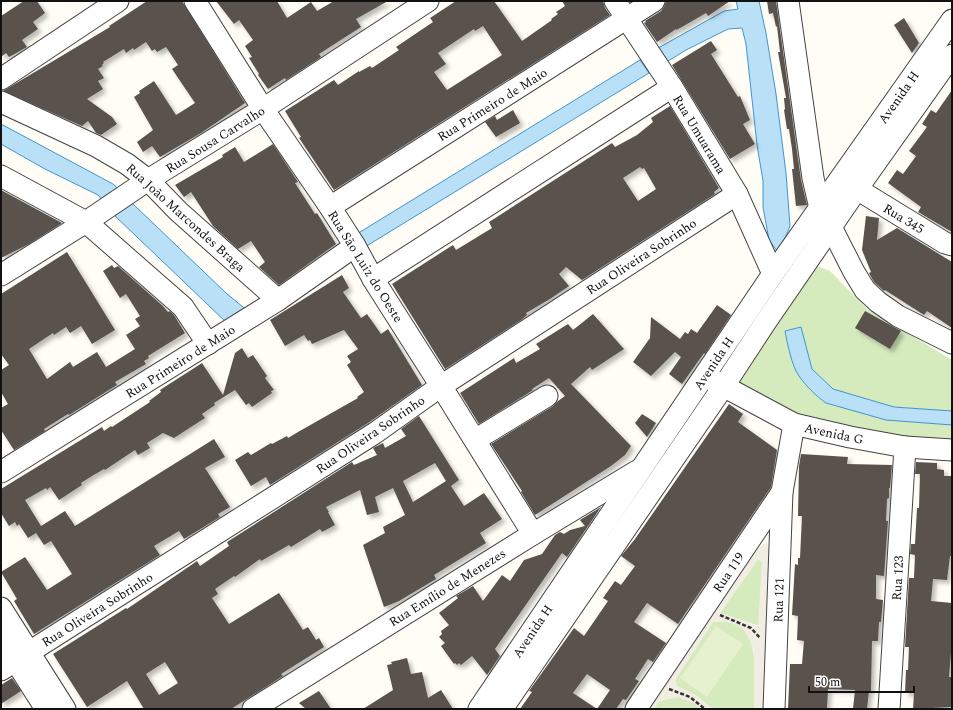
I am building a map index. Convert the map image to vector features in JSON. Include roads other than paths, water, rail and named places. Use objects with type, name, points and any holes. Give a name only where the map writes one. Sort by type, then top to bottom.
[{"type":"street","points":[[1,79],[118,1]]},
{"type":"street","name":"Rua São Luiz do Oeste","points":[[195,1],[263,109],[355,246],[373,279],[442,386],[533,534]]},
{"type":"street","name":"Rua Sousa Carvalho","points":[[1,275],[86,222],[148,180],[263,109],[428,1]]},
{"type":"street","name":"Rua Umuarama","points":[[615,1],[672,87],[737,194],[773,274]]},
{"type":"street","name":"Rua Primeiro de Maio","points":[[330,207],[654,1]]},
{"type":"street","points":[[788,1],[813,178],[820,208],[865,290],[878,302],[898,316],[952,344]]},
{"type":"street","name":"Avenida H","points":[[479,709],[773,274],[952,20]]},
{"type":"street","name":"Avenida H","points":[[502,709],[724,387],[857,189],[952,55]]},
{"type":"street","points":[[373,279],[672,87]]},
{"type":"street","name":"Rua João Marcondes Braga","points":[[1,102],[96,146],[127,164],[148,180],[178,211],[278,300]]},
{"type":"street","points":[[1,176],[86,222],[183,307],[208,344]]},
{"type":"street","name":"Rua 345","points":[[857,189],[946,243],[952,245]]},
{"type":"street","name":"Rua Oliveira Sobrinho","points":[[15,661],[375,433],[442,386],[737,194]]},
{"type":"street","name":"Rua Primeiro de Maio","points":[[1,472],[278,300],[355,246]]},
{"type":"street","name":"Avenida G","points":[[704,375],[794,424],[850,437],[905,447],[952,450]]},
{"type":"street","points":[[475,440],[546,396]]},
{"type":"street","name":"Rua 119","points":[[636,709],[782,492],[794,424]]},
{"type":"street","name":"Rua 123","points":[[889,709],[905,447]]},
{"type":"street","name":"Rua Emílio de Menezes","points":[[253,709],[643,467]]},
{"type":"street","name":"Rua 121","points":[[774,709],[782,492]]},
{"type":"street","points":[[1,608],[15,661],[65,709]]},
{"type":"street","points":[[1,638],[46,709]]},
{"type":"water","points":[[736,1],[759,1],[766,33],[776,94],[786,173],[790,226],[777,251],[769,240],[763,207],[763,181],[757,145],[746,44],[742,28],[728,29],[686,50],[660,66],[651,52],[724,11],[738,9]]},
{"type":"water","points":[[640,60],[649,73],[360,250],[352,237]]},
{"type":"water","points":[[1,124],[113,184],[124,194],[106,205],[98,195],[45,169],[1,144]]},
{"type":"water","points":[[132,203],[226,293],[249,312],[229,325],[113,214]]},
{"type":"water","points":[[801,327],[812,369],[833,389],[894,407],[952,411],[952,425],[886,420],[826,403],[802,380],[796,372],[792,361],[785,331]]}]
